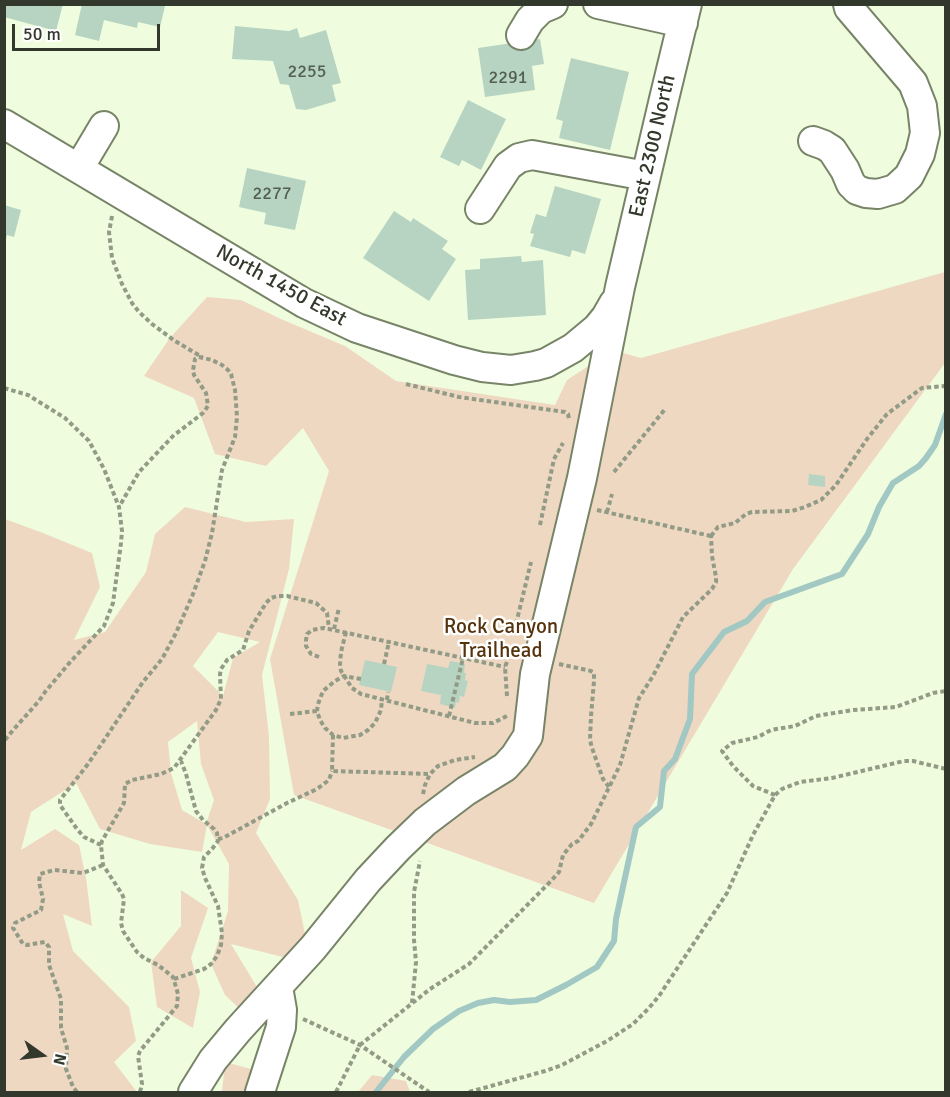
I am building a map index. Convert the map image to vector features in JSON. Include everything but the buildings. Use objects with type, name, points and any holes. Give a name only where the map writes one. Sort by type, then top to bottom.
[{"type":"street","points":[[521,35],[530,20],[541,9],[553,4]]},
{"type":"street","points":[[598,4],[685,14]]},
{"type":"street","points":[[813,141],[832,150],[851,184],[857,190],[866,193],[878,194],[895,189],[909,176],[920,154],[925,133],[922,106],[913,83],[848,4]]},
{"type":"street","name":"East 2300 North","points":[[620,287],[685,14]]},
{"type":"street","name":"North 1450 East","points":[[4,124],[304,303],[357,328],[454,360],[482,367],[511,370],[546,363],[573,348],[597,328],[612,306],[620,287]]},
{"type":"street","points":[[79,168],[104,126]]},
{"type":"street","points":[[480,209],[508,166],[519,158],[532,155],[646,176]]},
{"type":"street","points":[[194,1092],[213,1060],[238,1030],[280,998],[314,948],[368,880],[398,848],[425,822],[466,790],[505,767],[528,736],[532,688],[546,657],[620,287]]},
{"type":"street","points":[[260,1092],[277,1043],[280,1027],[280,998]]},
{"type":"path","points":[[100,845],[84,837],[60,805],[60,800],[88,765],[143,682],[162,659],[180,623],[205,561],[222,470],[236,438],[237,417],[235,390],[228,370],[152,324],[132,303],[122,284],[112,258],[109,232],[113,214],[125,195]]},
{"type":"path","points":[[119,507],[139,472],[173,436],[192,419],[203,413],[208,406],[206,393],[193,370],[195,359],[206,358]]},
{"type":"path","points":[[406,384],[459,397],[565,412],[570,420]]},
{"type":"path","points":[[336,1092],[360,1045],[430,989],[469,964],[559,872],[563,855],[591,824],[609,787],[622,758],[639,698],[653,676],[683,617],[712,589],[716,582],[711,536],[718,527],[735,523],[752,512],[792,511],[821,500],[836,485],[887,414],[922,388],[945,386]]},
{"type":"path","points":[[4,388],[28,395],[65,418],[89,441],[104,469],[119,507],[122,531],[113,603],[104,626],[71,661],[4,741]]},
{"type":"path","points":[[614,472],[666,408]]},
{"type":"path","points":[[540,525],[554,459],[565,440]]},
{"type":"path","points":[[607,512],[612,494]]},
{"type":"path","points":[[516,624],[531,562]]},
{"type":"path","points":[[140,1092],[142,1084],[138,1056],[177,1006],[178,994],[174,979],[166,971],[144,958],[123,931],[122,894],[103,865],[100,845],[124,803],[125,784],[132,780],[168,772],[174,768],[219,705],[221,699],[220,674],[223,664],[243,650],[249,631],[271,598],[287,596],[316,603],[327,613],[331,629]]},
{"type":"path","points":[[331,629],[339,608]]},
{"type":"path","points":[[319,657],[311,654],[306,646],[308,634],[315,628],[346,632],[505,668]]},
{"type":"path","points":[[341,652],[346,632]]},
{"type":"path","points":[[384,664],[389,642]]},
{"type":"path","points":[[546,657],[591,670],[594,673],[590,740],[603,779],[609,787]]},
{"type":"path","points":[[449,716],[463,658]]},
{"type":"path","points":[[361,679],[344,676],[323,691],[317,711],[325,728],[333,735],[343,738],[360,735],[368,730],[378,718],[388,692]]},
{"type":"path","points":[[775,795],[753,786],[722,751],[732,743],[758,737],[771,730],[795,726],[816,716],[853,710],[896,707],[933,693],[945,691]]},
{"type":"path","points":[[290,714],[317,711]]},
{"type":"path","points":[[505,722],[507,715]]},
{"type":"path","points":[[218,839],[226,837],[317,789],[328,780],[332,771],[333,735]]},
{"type":"path","points":[[438,766],[473,757],[483,752]]},
{"type":"path","points":[[174,979],[208,967],[220,950],[222,933],[218,906],[202,868],[204,856],[216,846],[218,839],[216,831],[202,820],[196,811],[180,760]]},
{"type":"path","points":[[469,1092],[562,1065],[607,1041],[633,1024],[650,1008],[727,893],[753,835],[775,795],[782,789],[800,783],[904,761],[945,769]]},
{"type":"path","points":[[332,771],[430,774]]},
{"type":"path","points":[[412,1004],[415,978],[414,892],[420,860]]},
{"type":"path","points":[[77,1092],[66,1073],[67,1048],[61,1028],[61,999],[49,965],[49,947],[45,942],[23,944],[13,928],[15,923],[41,910],[43,899],[39,882],[40,874],[54,870],[83,873],[103,865]]},
{"type":"path","points":[[280,998],[360,1045],[429,1092]]},
{"type":"green space","name":"Rock Canyon Trailhead","points":[[945,272],[945,363],[793,569],[594,903],[294,795],[270,659],[329,471],[303,428],[266,466],[215,454],[194,398],[144,376],[169,339],[207,297],[241,300],[345,346],[396,381],[555,405],[567,380],[613,350],[641,358]]},
{"type":"green space","points":[[185,507],[246,522],[294,519],[289,569],[262,675],[269,736],[270,799],[256,833],[298,900],[307,944],[283,957],[231,944],[257,987],[246,1015],[225,995],[211,964],[228,911],[229,864],[207,825],[202,852],[150,844],[100,829],[76,783],[31,812],[21,850],[55,829],[79,845],[92,926],[63,914],[73,951],[129,1007],[136,1041],[114,1062],[137,1092],[5,1092],[5,519],[92,553],[100,587],[74,640],[105,632],[146,572],[155,534]],"holes":[[[218,632],[260,642],[233,658],[223,696],[193,666]],[[197,721],[201,764],[214,800],[206,824],[182,810],[171,773],[168,742]]]},
{"type":"green space","points":[[181,890],[208,908],[191,958],[200,992],[193,1028],[157,1007],[151,962],[181,926]]},
{"type":"green space","points":[[225,1062],[255,1070],[255,1092],[222,1092]]},
{"type":"green space","points":[[372,1075],[406,1081],[410,1092],[358,1092]]},
{"type":"waterway","points":[[376,1092],[404,1057],[433,1029],[459,1011],[478,1003],[494,1000],[510,1002],[536,1000],[597,967],[614,941],[616,919],[636,827],[660,807],[664,771],[675,759],[690,719],[692,674],[724,632],[747,621],[765,602],[842,574],[868,534],[879,507],[893,483],[919,466],[935,445],[946,414]]}]
